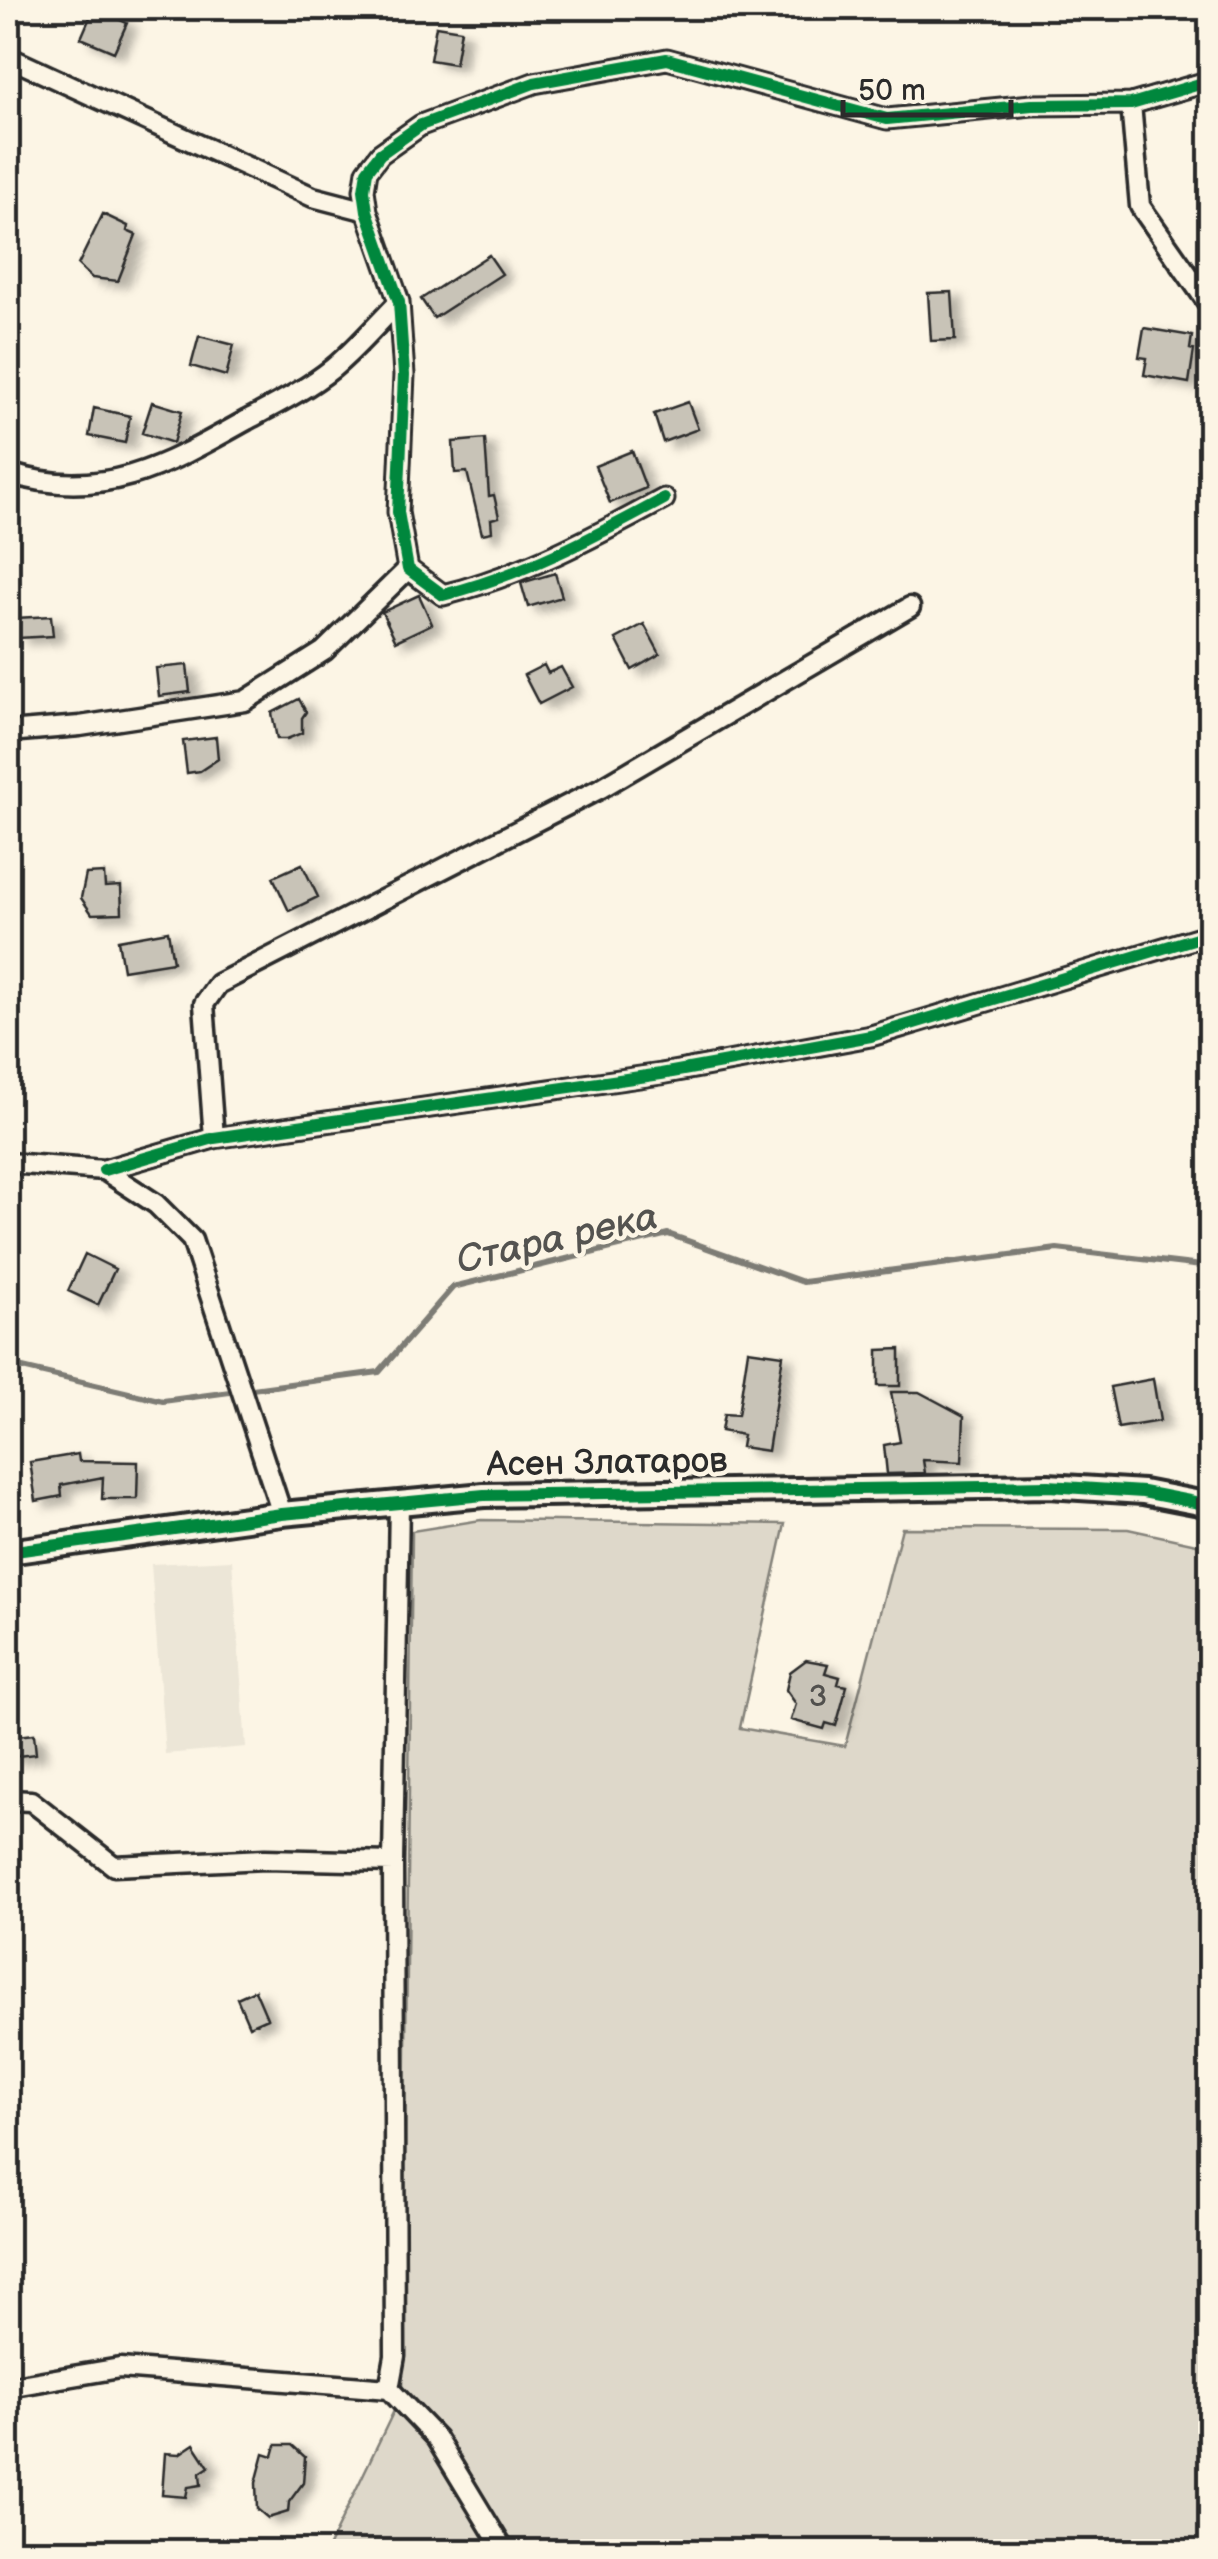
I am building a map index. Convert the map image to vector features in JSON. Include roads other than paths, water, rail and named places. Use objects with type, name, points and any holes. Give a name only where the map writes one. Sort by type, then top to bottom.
[{"type":"street","points":[[8,58],[313,197],[367,210]]},
{"type":"street","points":[[664,499],[566,552],[480,586],[444,595],[408,569],[398,512],[404,375],[399,302],[367,210],[364,190],[368,171],[380,154],[421,125],[534,83],[666,60],[887,119],[1032,105],[1131,104],[1210,81]]},
{"type":"street","points":[[1131,104],[1140,206],[1210,306]]},
{"type":"street","points":[[8,473],[37,482],[81,486],[145,473],[306,388],[335,366],[399,302]]},
{"type":"street","points":[[8,732],[80,726],[245,701],[324,650],[408,569]]},
{"type":"street","points":[[214,1138],[204,1004],[218,984],[601,788],[910,607]]},
{"type":"street","points":[[8,1163],[104,1170],[214,1138],[642,1077],[800,1050],[871,1036],[1210,934]]},
{"type":"street","points":[[104,1170],[156,1204],[192,1240],[282,1514]]},
{"type":"street","name":"Асен Златаров","points":[[8,1552],[282,1514],[504,1494],[1048,1486],[1144,1492],[1210,1505]]},
{"type":"street","points":[[388,2389],[395,2356],[393,1862],[399,1502]]},
{"type":"street","points":[[8,1800],[31,1800],[114,1866],[265,1859],[393,1862]]},
{"type":"street","points":[[8,2387],[120,2368],[388,2389],[436,2438],[505,2552]]},
{"type":"waterway","name":"Стара река","points":[[8,1368],[14,1366],[163,1401],[379,1372],[453,1287],[668,1234],[803,1282],[1057,1249],[1210,1267]]}]
